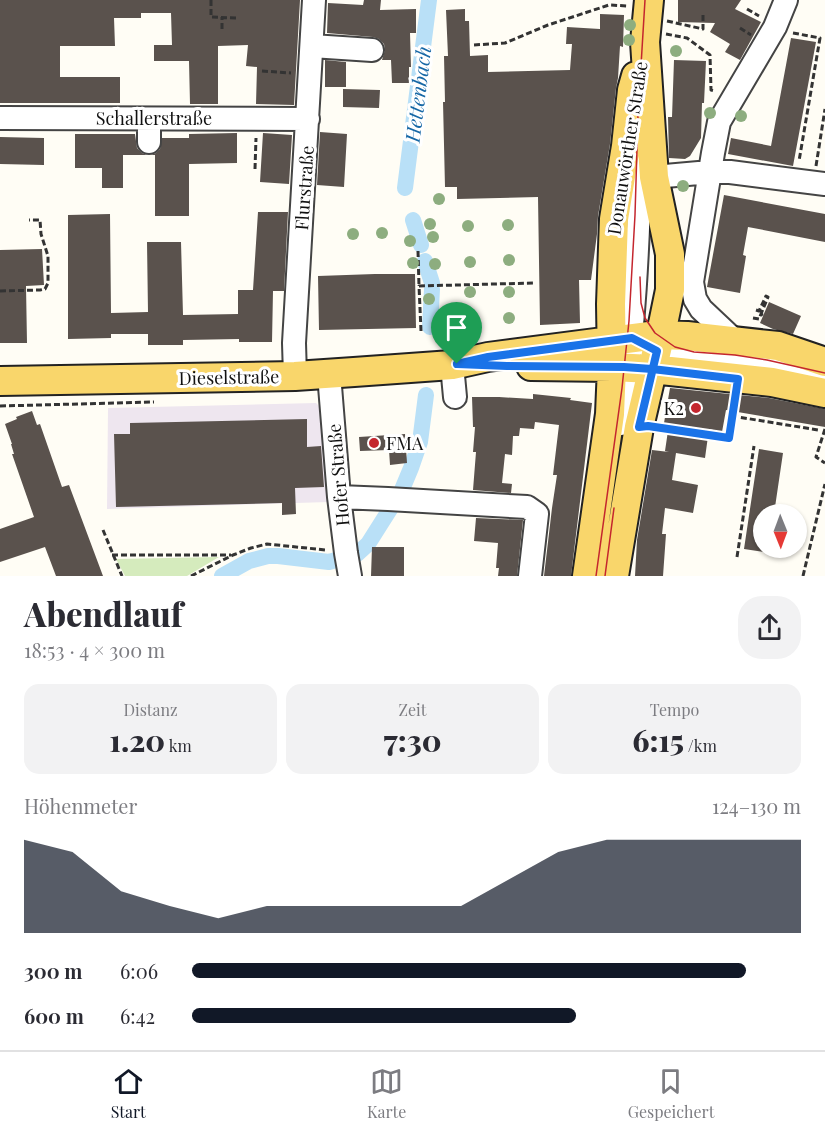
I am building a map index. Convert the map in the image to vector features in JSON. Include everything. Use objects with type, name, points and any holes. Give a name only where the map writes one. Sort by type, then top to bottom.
[{"type":"main road","name":"Donauwörther Straße","points":[[587,576],[610,414],[638,350],[669,290],[670,254],[654,177],[647,19]]},
{"type":"main road","name":"Donauwörther Straße","points":[[614,576],[639,427],[638,350],[610,304],[614,219],[632,90],[647,19]]},
{"type":"main road","points":[[638,350],[687,336],[778,346],[825,362]]},
{"type":"main road","points":[[638,350],[738,379],[772,382],[825,393]]},
{"type":"main road","name":"Dieselstraße","points":[[0,381],[295,376],[454,364],[488,357],[638,350]]},
{"type":"street","name":"Flurstraße","points":[[295,376],[294,343],[314,0]]},
{"type":"street","points":[[735,341],[700,309],[695,299],[693,282],[719,122],[774,30],[786,0]]},
{"type":"street","points":[[312,46],[372,50]]},
{"type":"street","name":"Schallerstraße","points":[[0,118],[308,118]]},
{"type":"street","points":[[149,119],[149,142]]},
{"type":"street","points":[[654,177],[730,172],[811,182]]},
{"type":"street","points":[[601,576],[638,350],[766,364],[825,377]]},
{"type":"street","points":[[454,364],[455,397]]},
{"type":"street","name":"Hofer Straße","points":[[329,374],[339,497],[349,566]]},
{"type":"street","points":[[339,497],[526,507],[537,514],[530,576]]},
{"type":"path","points":[[211,0],[211,17],[236,18]]},
{"type":"path","points":[[474,45],[505,43],[548,25],[609,5],[647,19],[687,38],[710,55],[711,90],[734,95]]},
{"type":"path","points":[[647,19],[703,29],[703,13]]},
{"type":"path","points":[[222,17],[222,29]]},
{"type":"path","points":[[774,30],[820,38],[811,182]]},
{"type":"path","points":[[262,71],[310,74]]},
{"type":"path","points":[[811,182],[825,109]]},
{"type":"path","points":[[255,169],[257,118]]},
{"type":"path","points":[[0,291],[40,290],[45,289],[48,282],[48,255],[41,234],[40,220],[29,220]]},
{"type":"path","points":[[418,251],[421,331]]},
{"type":"path","points":[[419,286],[533,283]]},
{"type":"path","points":[[753,318],[759,319],[768,297],[766,296],[759,311],[756,310]]},
{"type":"path","points":[[639,427],[648,426],[729,438],[738,379]]},
{"type":"path","points":[[732,416],[818,430]]},
{"type":"path","points":[[825,429],[816,457],[825,463]]},
{"type":"path","points":[[737,556],[754,446]]},
{"type":"path","points":[[803,576],[825,484]]},
{"type":"path","points":[[103,530],[122,576]]},
{"type":"path","points":[[191,576],[233,555],[267,544],[349,566]]},
{"type":"path","points":[[112,555],[233,555]]},
{"type":"shaded area","points":[[316,403],[319,406],[329,502],[107,509],[108,408]]},
{"type":"green space","points":[[219,557],[187,576],[125,576],[116,559]]},
{"type":"building","points":[[0,0],[300,0],[294,105],[256,104],[257,67],[246,66],[248,45],[218,46],[218,104],[190,104],[189,61],[154,61],[154,45],[172,45],[171,13],[141,13],[141,18],[114,18],[115,46],[60,46],[60,77],[120,77],[120,103],[0,103]]},
{"type":"building","points":[[364,0],[381,0],[380,10],[416,9],[416,33],[410,33],[409,83],[392,83],[391,60],[382,60],[385,50],[384,44],[379,39],[327,33],[328,3],[363,5]]},
{"type":"building","points":[[678,0],[741,0],[735,9],[761,22],[740,60],[725,52],[730,44],[710,32],[715,23],[678,22]]},
{"type":"building","points":[[465,9],[465,21],[469,21],[470,56],[488,55],[488,72],[570,70],[572,44],[566,44],[567,27],[600,29],[600,14],[624,15],[623,47],[620,46],[610,144],[598,216],[591,280],[579,280],[580,323],[540,325],[538,197],[457,199],[457,187],[445,187],[443,102],[445,102],[444,56],[448,56],[446,10]]},
{"type":"building","points":[[791,38],[816,42],[793,166],[728,154],[731,138],[771,146]]},
{"type":"building","points":[[325,60],[346,62],[346,87],[325,87]]},
{"type":"building","points":[[674,60],[706,61],[701,138],[690,156],[685,159],[669,158],[668,117],[672,117]]},
{"type":"building","points":[[343,89],[380,90],[379,108],[343,107]]},
{"type":"building","points":[[320,132],[347,134],[344,187],[317,185]]},
{"type":"building","points":[[237,133],[237,163],[189,164],[189,216],[155,216],[155,155],[151,155],[160,149],[162,138],[189,138],[189,134]]},
{"type":"building","points":[[263,133],[292,135],[289,184],[260,182]]},
{"type":"building","points":[[75,134],[135,134],[137,148],[147,155],[123,155],[123,188],[102,188],[102,168],[75,168]]},
{"type":"building","points":[[0,137],[44,138],[44,165],[0,164]]},
{"type":"building","points":[[724,195],[825,214],[825,242],[748,227],[740,293],[707,287]]},
{"type":"building","points":[[258,212],[288,212],[284,291],[273,291],[272,342],[239,342],[239,339],[183,340],[183,345],[148,345],[148,334],[111,334],[111,338],[68,339],[68,215],[110,214],[111,313],[148,312],[147,242],[181,242],[183,315],[238,314],[238,290],[253,290]]},
{"type":"building","points":[[42,249],[44,285],[26,286],[27,343],[0,343],[0,250]]},
{"type":"building","points":[[415,274],[416,328],[319,330],[318,276]]},
{"type":"building","points":[[769,302],[801,316],[793,334],[760,323]]},
{"type":"building","points":[[670,388],[769,398],[825,409],[825,427],[726,410],[722,432],[709,429],[705,458],[676,453],[672,480],[698,485],[693,513],[665,508],[662,534],[666,534],[663,576],[635,576],[637,540],[652,450],[669,452],[665,451],[669,424],[664,423]]},
{"type":"building","points":[[533,394],[592,403],[571,576],[544,576],[557,475],[553,475],[559,425],[535,422],[534,429],[520,428],[519,436],[513,436],[512,455],[505,454],[502,483],[512,484],[511,493],[473,490],[476,452],[473,452],[475,427],[473,427],[472,397],[533,399]]},
{"type":"building","points":[[32,411],[37,425],[40,424],[62,487],[69,485],[103,576],[56,576],[45,547],[0,562],[0,529],[34,517],[12,454],[14,454],[12,444],[5,424]]},
{"type":"building","points":[[307,419],[307,447],[321,446],[324,487],[295,488],[296,514],[282,515],[282,503],[116,507],[114,434],[130,434],[130,423]]},
{"type":"building","points":[[405,434],[407,463],[390,465],[389,450],[360,451],[359,437]]},
{"type":"building","points":[[759,449],[783,453],[775,504],[753,504],[753,550],[744,549]]},
{"type":"building","points":[[476,518],[523,520],[517,576],[498,576],[499,568],[496,568],[498,543],[474,541]]},
{"type":"building","points":[[372,547],[404,547],[404,576],[371,576]]},
{"type":"waterway","name":"Hettenbach","points":[[405,188],[429,0]]},
{"type":"waterway","name":"Hettenbach","points":[[413,220],[421,245]]},
{"type":"waterway","name":"Hettenbach","points":[[425,261],[432,283]]},
{"type":"waterway","name":"Hettenbach","points":[[430,327],[432,289]]},
{"type":"waterway","name":"Hettenbach","points":[[222,576],[249,561],[268,556],[329,562],[357,554],[368,544],[401,492],[420,442],[426,395]]},
{"type":"tram line","points":[[596,576],[629,321],[645,0]]},
{"type":"tram line","points":[[640,277],[641,303],[645,318],[655,333],[675,347],[694,352],[767,360],[825,373]]},
{"type":"tram line","points":[[605,576],[614,508]]},
{"type":"place","name":"K2","points":[[696,408]]},
{"type":"place","name":"FMA","points":[[374,443]]},
{"type":"route","points":[[457,364],[488,357],[632,338],[657,351],[652,369],[639,427],[648,426],[729,438],[738,379],[652,369],[624,367],[457,364]]}]
